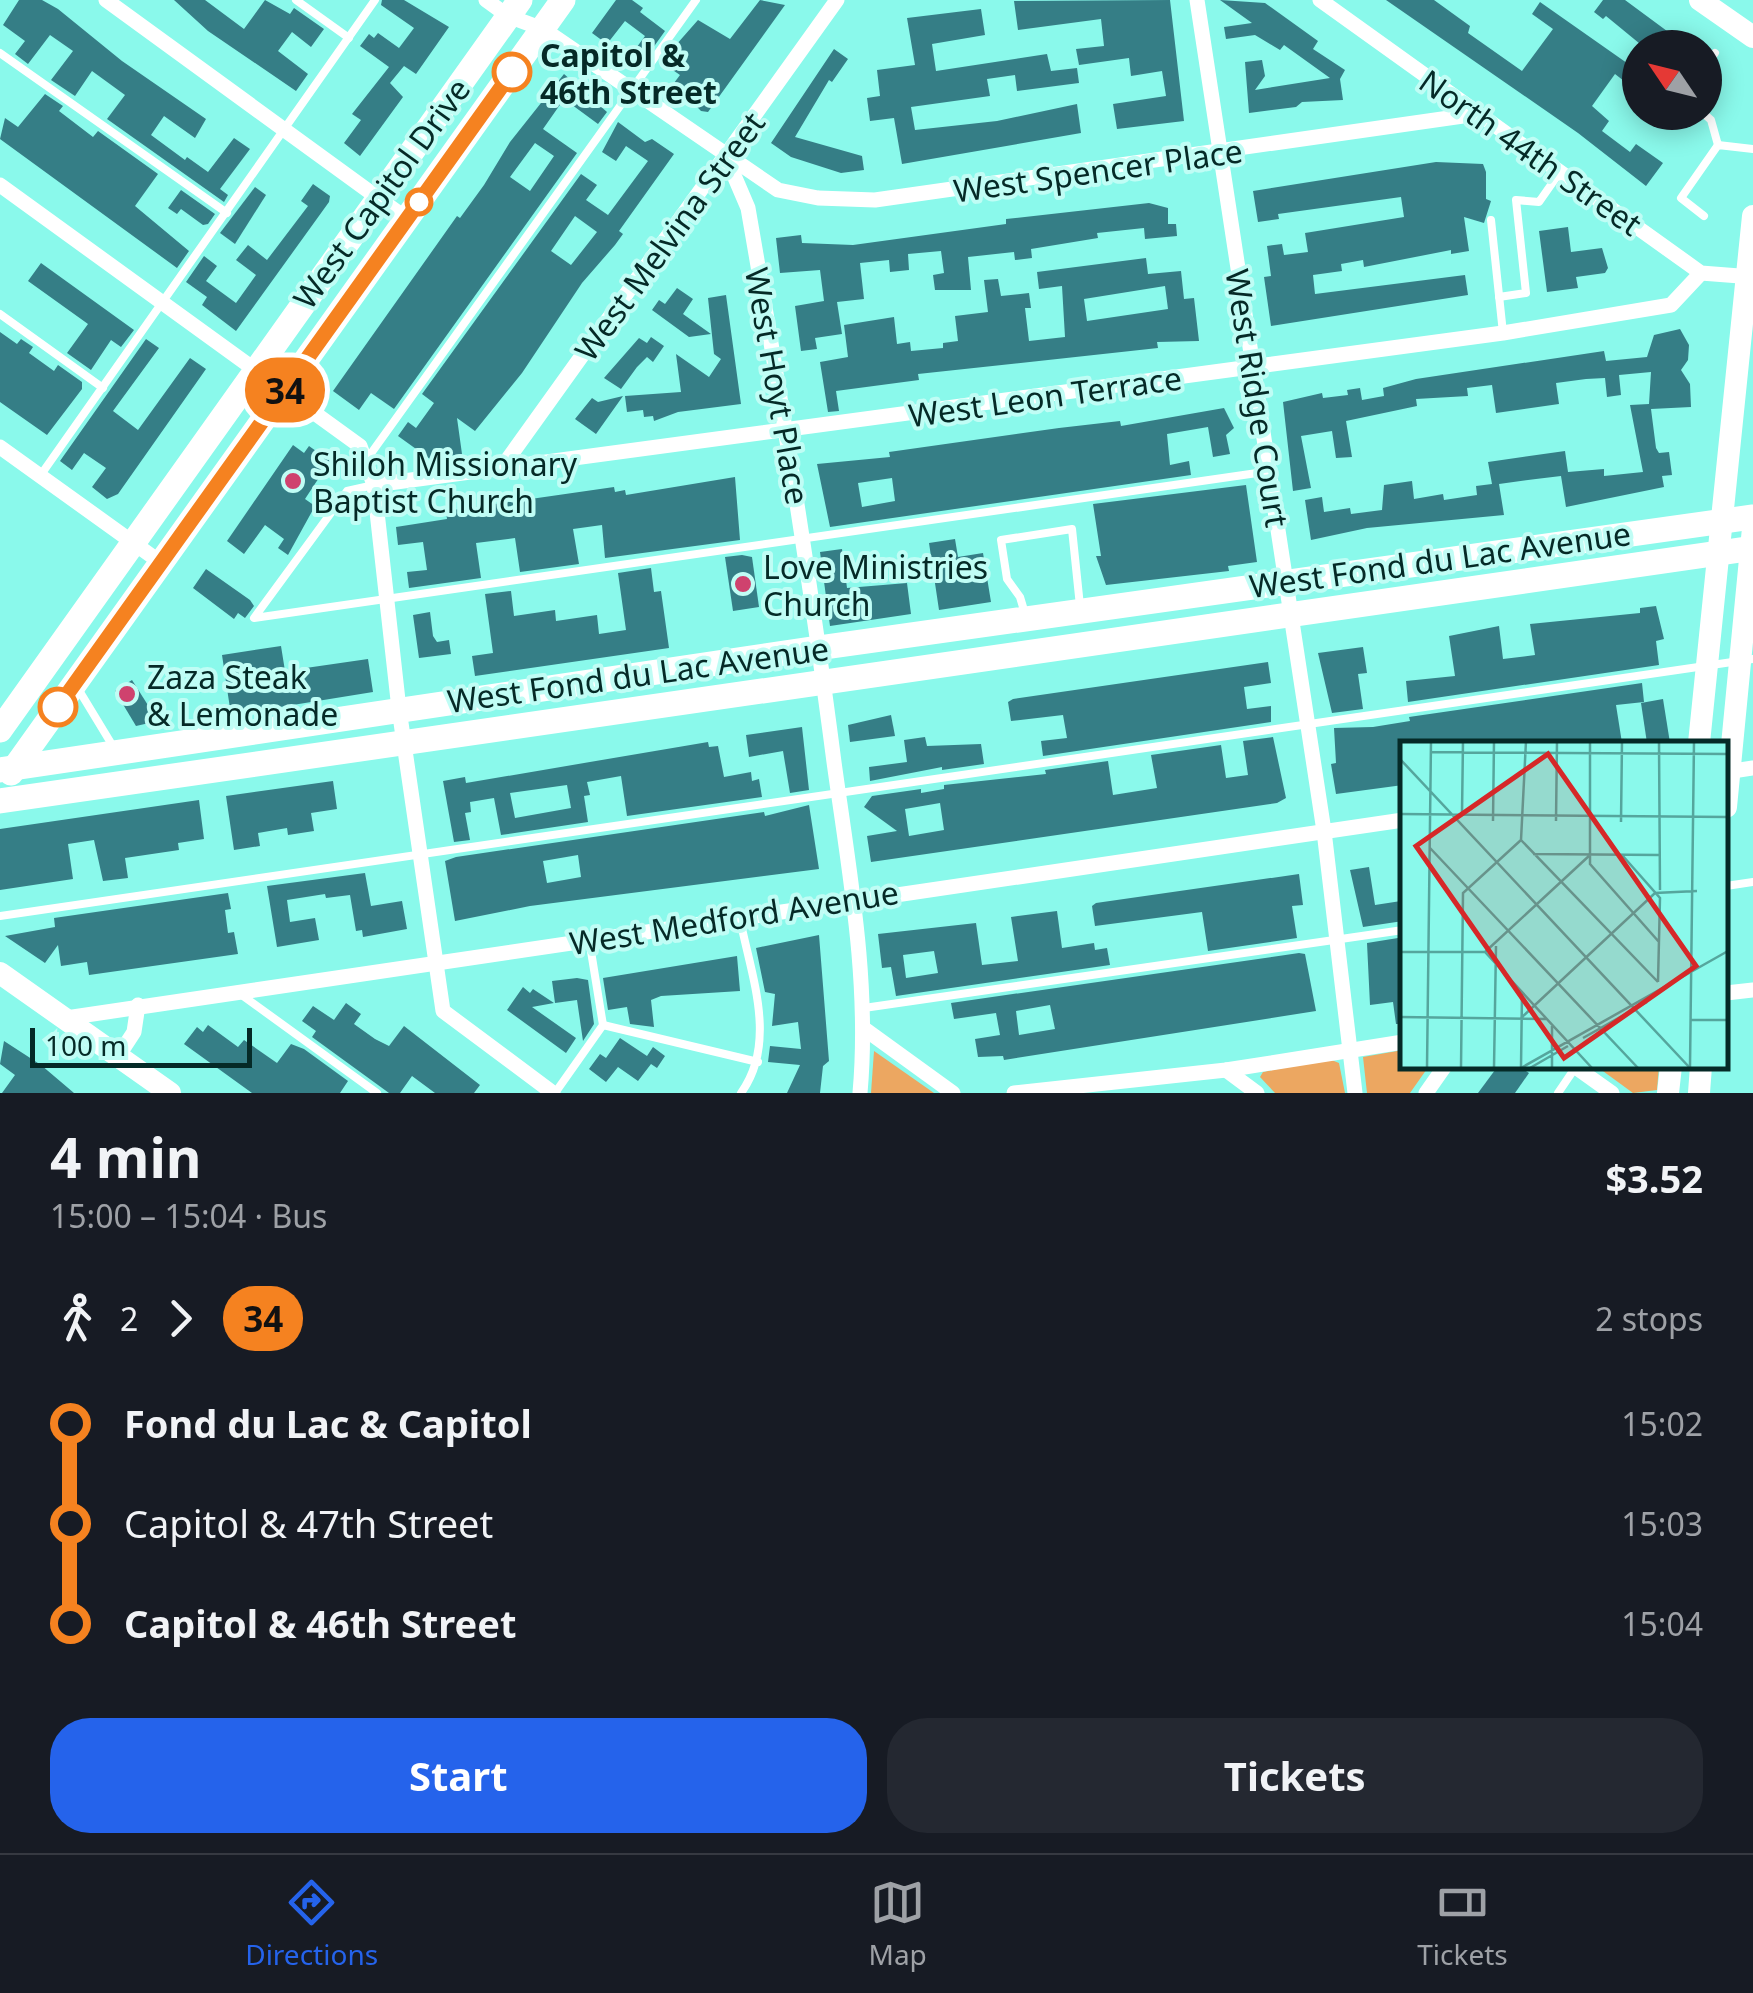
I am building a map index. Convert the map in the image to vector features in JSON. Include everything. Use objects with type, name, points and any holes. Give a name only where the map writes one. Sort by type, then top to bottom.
[{"type":"main road","name":"West Capitol Drive","points":[[5,775],[58,707],[563,0]]},
{"type":"main road","name":"West Capitol Drive","points":[[3,719],[514,8]]},
{"type":"main road","name":"West Fond du Lac Avenue","points":[[5,775],[86,756],[399,709],[1753,517]]},
{"type":"main road","name":"West Fond du Lac Avenue","points":[[0,802],[824,686],[1752,548]]},
{"type":"main road","points":[[58,707],[54,724],[57,742],[86,756]]},
{"type":"street","points":[[106,0],[407,219]]},
{"type":"street","name":"West Spencer Place","points":[[486,0],[514,8],[778,190],[818,198],[876,200],[1219,154],[1477,114]]},
{"type":"street","name":"West Melvina Street","points":[[500,470],[837,0]]},
{"type":"street","name":"West Ridge Court","points":[[1197,0],[1324,831],[1355,1093]]},
{"type":"street","name":"North 44th Street","points":[[1321,0],[1701,273],[1750,277]]},
{"type":"street","points":[[1700,0],[1753,37]]},
{"type":"street","name":"West Hoyt Place","points":[[727,158],[748,208],[804,541],[853,899],[866,1030],[860,1093]]},
{"type":"street","points":[[0,185],[360,446],[374,485],[399,709],[443,1011],[554,1093]]},
{"type":"street","points":[[1699,741],[1722,520],[1743,424],[1753,216]]},
{"type":"street","name":"West Leon Terrace","points":[[374,485],[1503,333],[1671,305],[1701,273]]},
{"type":"street","points":[[0,447],[160,562]]},
{"type":"street","points":[[1728,765],[1746,660],[1753,528]]},
{"type":"street","points":[[1728,771],[1753,768]]},
{"type":"street","name":"West Medford Avenue","points":[[66,1018],[1400,820]]},
{"type":"street","points":[[1,976],[170,1093]]},
{"type":"street","points":[[1728,993],[1753,990]]},
{"type":"street","points":[[119,1055],[134,1032],[138,1005]]},
{"type":"street","points":[[866,1030],[953,1093]]},
{"type":"street","points":[[1014,1093],[1226,1070],[1400,1042]]},
{"type":"street","points":[[1426,1093],[1444,1068]]},
{"type":"street","points":[[1578,1068],[1612,1093]]},
{"type":"street","points":[[1668,1093],[1671,1068]]},
{"type":"street","points":[[1699,1093],[1701,1068]]},
{"type":"street","points":[[1226,1070],[1257,1093]]},
{"type":"lane","points":[[296,0],[348,38]]},
{"type":"lane","points":[[40,476],[375,0]]},
{"type":"lane","points":[[366,460],[696,0]]},
{"type":"lane","points":[[0,52],[227,213]]},
{"type":"lane","points":[[1714,130],[1718,145]]},
{"type":"lane","points":[[1718,145],[1753,149]]},
{"type":"lane","points":[[1704,216],[1681,198],[1718,145]]},
{"type":"lane","points":[[1500,297],[1526,293],[1516,200],[1539,202],[1560,172]]},
{"type":"lane","points":[[1492,220],[1503,333]]},
{"type":"lane","points":[[0,314],[103,388]]},
{"type":"lane","points":[[374,485],[346,491],[254,618],[1270,471]]},
{"type":"lane","points":[[1047,652],[1035,617],[1007,578],[1001,540],[1072,530],[1081,610]]},
{"type":"lane","points":[[1498,551],[1503,584]]},
{"type":"lane","points":[[0,916],[1746,660]]},
{"type":"lane","points":[[603,679],[606,716]]},
{"type":"lane","points":[[74,683],[116,752]]},
{"type":"lane","points":[[1728,886],[1753,882]]},
{"type":"lane","points":[[740,916],[762,1034],[758,1062],[741,1093]]},
{"type":"lane","points":[[864,1008],[1400,930]]},
{"type":"lane","points":[[554,1093],[603,1026],[589,939]]},
{"type":"lane","points":[[235,991],[377,1093]]},
{"type":"lane","points":[[603,1026],[758,1062]]},
{"type":"lane","points":[[1558,1093],[1574,1068]]},
{"type":"shaded area","points":[[874,1051],[934,1093],[871,1093]]},
{"type":"shaded area","points":[[1400,1051],[1400,1068],[1428,1068],[1410,1093],[1367,1093],[1363,1057]]},
{"type":"shaded area","points":[[1329,1059],[1339,1063],[1345,1093],[1275,1093],[1260,1077],[1263,1072]]},
{"type":"shaded area","points":[[1599,1068],[1659,1068],[1657,1090],[1633,1093]]},
{"type":"building","points":[[19,0],[42,0],[58,9],[122,61],[206,119],[195,138],[164,116],[151,135],[185,160],[187,157],[208,172],[234,138],[250,149],[220,189],[228,195],[224,202],[107,119],[125,95],[92,71],[75,96],[51,80],[73,51],[50,35],[28,64],[15,54],[25,41],[3,25]]},
{"type":"building","points":[[174,0],[205,0],[244,29],[265,0],[290,14],[294,8],[324,29],[311,47],[292,32],[278,51],[308,74],[296,91],[208,31]]},
{"type":"building","points":[[382,0],[404,0],[449,27],[416,74],[404,66],[390,83],[403,97],[360,156],[344,143],[361,120],[352,114],[389,67],[360,46],[369,34],[374,38],[378,33],[399,48],[414,28],[381,5]]},
{"type":"building","points":[[616,0],[632,0],[643,8],[640,12],[665,31],[645,59],[634,51],[645,36],[625,21],[607,44],[592,33]]},
{"type":"building","points":[[760,0],[785,5],[708,112],[701,111],[674,83],[680,75],[661,62],[698,20],[730,39]]},
{"type":"building","points":[[1170,0],[1184,121],[1117,129],[1113,104],[1166,96],[1162,71],[1131,76],[1129,58],[1079,65],[1076,49],[1104,46],[1101,19],[1018,30],[1014,1]]},
{"type":"building","points":[[1220,0],[1265,3],[1318,41],[1313,49],[1345,70],[1340,79],[1343,100],[1302,102],[1296,107],[1249,113],[1245,62],[1262,60],[1265,76],[1255,90],[1330,78],[1284,45],[1280,50],[1255,35],[1226,39],[1224,27],[1252,23]]},
{"type":"building","points":[[1386,0],[1434,0],[1470,26],[1468,33],[1522,71],[1553,29],[1532,14],[1540,2],[1622,60],[1622,79],[1615,74],[1592,106],[1609,121],[1602,131],[1630,152],[1636,144],[1663,163],[1646,186],[1578,133]]},
{"type":"building","points":[[1603,0],[1625,0],[1666,30],[1623,30],[1594,12]]},
{"type":"building","points":[[981,9],[985,35],[932,44],[936,71],[1047,54],[1051,71],[1077,68],[1079,83],[1017,91],[1015,75],[987,79],[990,96],[911,107],[915,130],[997,121],[1077,104],[1081,133],[902,164],[894,118],[870,121],[867,98],[880,96],[877,70],[915,65],[907,18]]},
{"type":"building","points":[[834,49],[848,59],[832,82],[829,80],[795,137],[862,156],[864,170],[841,173],[791,157],[771,143]]},
{"type":"building","points":[[564,74],[607,112],[598,124],[564,99],[543,129],[577,153],[394,409],[371,393],[359,410],[333,391],[457,216],[460,218],[484,185],[510,142]],"holes":[[[535,143],[554,156],[530,191],[510,177]]]},
{"type":"building","points":[[45,94],[63,106],[59,111],[93,137],[98,131],[158,174],[135,206],[189,251],[177,268],[0,139],[5,118],[18,127]]},
{"type":"building","points":[[618,122],[645,142],[652,139],[674,154],[619,231],[623,234],[582,283],[522,373],[475,431],[457,418],[462,454],[430,459],[398,436],[408,422],[416,428],[434,403],[422,394],[581,174],[597,185],[586,200],[608,215],[648,161],[626,146],[616,161],[602,152]],"holes":[[[575,216],[597,232],[571,265],[551,251]]]},
{"type":"building","points":[[1436,162],[1483,164],[1486,172],[1486,199],[1491,201],[1484,223],[1464,217],[1469,251],[1451,254],[1451,250],[1364,267],[1363,260],[1341,264],[1342,271],[1313,275],[1315,294],[1465,275],[1468,295],[1271,326],[1264,277],[1271,276],[1267,246],[1282,244],[1284,255],[1308,252],[1305,233],[1404,217],[1401,197],[1278,214],[1279,219],[1258,222],[1253,191]]},
{"type":"building","points":[[313,184],[330,196],[329,202],[236,331],[202,305],[207,297],[186,282],[204,256],[217,266],[206,281],[236,303],[256,275],[236,260],[248,245],[267,260],[308,206],[301,201]]},
{"type":"building","points":[[255,187],[266,195],[235,244],[220,233]]},
{"type":"building","points":[[181,190],[215,214],[208,224],[203,225],[181,209],[177,214],[168,208]]},
{"type":"building","points":[[1149,203],[1168,208],[1168,224],[1176,224],[1177,236],[1145,239],[1144,228],[1097,233],[1098,238],[1031,249],[1032,258],[1015,260],[1014,252],[968,257],[971,290],[935,290],[933,275],[944,273],[941,251],[908,254],[909,270],[890,272],[889,260],[860,263],[864,299],[837,302],[842,334],[815,338],[817,349],[801,351],[795,306],[824,301],[820,270],[780,273],[776,238],[801,235],[802,243],[853,245],[1006,224],[1006,219]]},
{"type":"building","points":[[1568,227],[1571,252],[1602,248],[1608,268],[1605,273],[1576,277],[1578,288],[1547,292],[1539,231]]},
{"type":"building","points":[[1146,258],[1148,274],[1181,271],[1184,299],[1194,298],[1199,341],[1157,342],[1158,348],[918,374],[919,380],[836,391],[839,411],[828,412],[820,362],[848,357],[844,325],[894,317],[897,344],[910,342],[911,351],[943,348],[943,343],[958,341],[955,316],[988,312],[984,280],[998,279],[1001,296],[1029,293],[1031,308],[1025,308],[1029,341],[1065,337],[1062,286],[1039,289],[1037,272]],"holes":[[[1165,286],[1168,309],[1087,321],[1084,299]]]},
{"type":"building","points":[[41,263],[134,330],[121,347],[111,340],[91,370],[67,353],[88,324],[28,281]]},
{"type":"building","points":[[677,288],[693,299],[683,314],[711,334],[689,337],[652,310],[659,300],[665,304]]},
{"type":"building","points":[[726,295],[741,404],[678,412],[654,421],[653,416],[644,417],[643,410],[627,412],[625,396],[681,392],[676,354],[709,377],[721,359],[714,354],[708,298]]},
{"type":"building","points":[[1680,329],[1689,345],[1688,360],[1681,370],[1690,384],[1691,407],[1651,409],[1656,448],[1659,453],[1669,452],[1672,475],[1662,476],[1664,487],[1566,507],[1561,476],[1499,484],[1504,515],[1367,528],[1311,540],[1305,500],[1322,497],[1324,512],[1350,508],[1351,514],[1382,510],[1384,485],[1412,481],[1414,499],[1443,494],[1444,500],[1477,495],[1476,486],[1492,484],[1488,462],[1565,451],[1568,472],[1604,469],[1604,476],[1643,472],[1630,405],[1649,404],[1651,372],[1619,375],[1621,395],[1607,397],[1605,378],[1556,383],[1559,404],[1496,413],[1492,385],[1467,388],[1468,396],[1416,399],[1417,406],[1346,421],[1352,457],[1336,458],[1332,431],[1301,436],[1311,488],[1293,491],[1283,402],[1322,393],[1323,398],[1348,395],[1347,390],[1360,388],[1362,400],[1384,396],[1383,388],[1416,379],[1604,351],[1606,361],[1647,357],[1654,335]]},
{"type":"building","points":[[0,332],[17,344],[21,339],[33,347],[29,353],[54,371],[58,365],[82,382],[82,389],[47,435],[0,402]]},
{"type":"building","points":[[651,337],[664,346],[653,362],[647,357],[621,389],[604,378],[639,338],[647,343]]},
{"type":"building","points":[[146,339],[159,348],[113,411],[138,430],[190,358],[206,369],[118,494],[107,499],[92,487],[106,468],[84,453],[72,470],[60,461]]},
{"type":"building","points":[[623,396],[596,434],[575,419],[592,398],[598,402]]},
{"type":"building","points":[[1224,408],[1234,428],[1226,435],[1230,454],[1213,457],[1208,427],[1167,434],[1170,465],[1189,461],[1191,475],[830,527],[817,464],[890,457],[889,452],[1059,428],[1120,421],[1121,426]],"holes":[[[892,478],[895,501],[862,507],[858,483]]]},
{"type":"building","points":[[293,445],[304,453],[309,446],[330,461],[305,499],[315,506],[288,555],[278,548],[284,539],[265,525],[244,554],[227,541]]},
{"type":"building","points":[[735,477],[740,540],[605,558],[602,525],[573,529],[579,564],[520,572],[515,538],[476,543],[481,578],[409,588],[407,572],[427,570],[423,542],[398,545],[396,527],[447,519],[446,511],[614,487],[615,492],[625,490],[626,495]]},
{"type":"building","points":[[1246,485],[1257,562],[1228,566],[1229,571],[1106,585],[1096,556],[1101,556],[1093,504]]},
{"type":"building","points":[[955,539],[958,557],[983,553],[991,602],[939,610],[929,543]]},
{"type":"building","points":[[842,549],[847,588],[907,583],[911,614],[830,626],[820,552]]},
{"type":"building","name":"Love Ministries Church","points":[[725,557],[752,557],[759,607],[733,611]]},
{"type":"building","points":[[651,568],[654,592],[661,591],[669,648],[475,676],[472,656],[493,653],[485,594],[511,591],[514,616],[555,610],[556,621],[597,615],[599,634],[626,630],[618,573]]},
{"type":"building","points":[[206,569],[250,600],[254,606],[245,618],[238,613],[234,619],[193,588]]},
{"type":"building","points":[[1656,606],[1664,639],[1656,641],[1659,665],[1408,702],[1406,681],[1455,676],[1449,636],[1499,626],[1503,659],[1535,655],[1530,624],[1640,613],[1640,608]]},
{"type":"building","points":[[430,612],[433,636],[437,642],[449,640],[451,654],[419,658],[413,615]]},
{"type":"building","points":[[281,646],[285,671],[368,659],[373,692],[231,715],[222,655]]},
{"type":"building","points":[[1363,647],[1367,673],[1358,674],[1363,709],[1332,713],[1318,653]]},
{"type":"building","points":[[1268,662],[1271,683],[1244,687],[1247,709],[1271,706],[1271,722],[1043,756],[1041,741],[1067,738],[1063,715],[1011,721],[1008,702],[1013,699]]},
{"type":"building","points":[[132,680],[158,721],[136,726],[115,691]]},
{"type":"building","points":[[1642,683],[1644,702],[1616,705],[1622,741],[1400,741],[1400,785],[1336,794],[1331,764],[1336,763],[1334,728],[1373,727],[1410,721],[1409,717]]},
{"type":"building","points":[[1663,699],[1670,741],[1647,741],[1641,703]]},
{"type":"building","points":[[891,715],[895,736],[850,742],[848,725]]},
{"type":"building","points":[[802,727],[809,790],[790,793],[783,751],[749,757],[746,735]]},
{"type":"building","points":[[925,737],[927,746],[981,744],[984,764],[942,767],[870,781],[869,767],[907,762],[904,740]]},
{"type":"building","points":[[1273,737],[1286,798],[1277,803],[871,862],[867,836],[897,831],[864,807],[872,796],[921,789],[921,793],[944,789],[944,785],[1046,774],[1045,770],[1108,761],[1113,795],[1157,788],[1151,755],[1221,745],[1226,778],[1248,775],[1243,741]],"holes":[[[940,803],[944,830],[909,836],[905,809]]]},
{"type":"building","points":[[708,742],[709,747],[718,746],[724,777],[751,772],[752,781],[759,779],[762,797],[627,816],[621,776],[587,782],[590,795],[584,796],[588,822],[501,835],[494,798],[470,802],[471,812],[465,813],[470,840],[454,842],[443,781],[465,777],[466,783]],"holes":[[[567,785],[571,808],[515,818],[510,793]]]},
{"type":"building","points":[[333,781],[337,809],[311,813],[314,831],[288,835],[287,828],[258,833],[260,846],[234,850],[226,796]]},
{"type":"building","points":[[199,800],[204,839],[178,843],[179,850],[125,858],[128,878],[103,881],[94,840],[68,844],[73,879],[0,890],[0,829]]},
{"type":"building","points":[[809,805],[819,869],[530,906],[455,921],[445,861],[456,857],[764,812],[765,816]],"holes":[[[578,855],[581,877],[547,883],[543,861]]]},
{"type":"building","points":[[1369,867],[1375,905],[1400,901],[1400,921],[1363,927],[1350,870]]},
{"type":"building","points":[[365,873],[371,906],[402,901],[407,929],[363,937],[362,930],[356,931],[350,895],[326,898],[325,894],[287,900],[290,922],[315,918],[319,940],[277,947],[267,886]]},
{"type":"building","points":[[1299,874],[1303,905],[1292,906],[1297,938],[1208,951],[1202,912],[1095,926],[1092,906],[1096,903]]},
{"type":"building","points":[[228,893],[228,933],[234,932],[238,954],[89,975],[87,962],[61,966],[58,945],[45,963],[5,936],[55,927],[54,918]]},
{"type":"building","points":[[1057,911],[1062,948],[1094,943],[1095,950],[1107,948],[1110,965],[896,996],[891,967],[882,968],[878,934],[976,923],[982,965],[1018,961],[1011,917]],"holes":[[[934,951],[938,973],[906,978],[903,955]]]},
{"type":"building","points":[[819,935],[829,1061],[823,1066],[820,1093],[787,1093],[800,1065],[768,1062],[770,1046],[801,1049],[798,1022],[772,1026],[775,994],[765,992],[756,948]]},
{"type":"building","points":[[1398,938],[1400,1024],[1396,1024],[1393,1002],[1370,1005],[1367,943]]},
{"type":"building","points":[[1299,953],[1305,954],[1316,1011],[1004,1060],[1003,1056],[978,1057],[975,1039],[1000,1035],[996,1013],[954,1019],[951,1003]],"holes":[[[1050,1005],[1055,1029],[1019,1035],[1016,1011]]]},
{"type":"building","points":[[737,956],[740,991],[651,1000],[654,1027],[630,1024],[627,1007],[608,1010],[603,978]]},
{"type":"building","points":[[588,980],[594,1024],[583,1041],[577,1000],[555,1003],[552,981]]},
{"type":"building","points":[[523,987],[554,1003],[532,1007],[576,1038],[566,1053],[507,1010]]},
{"type":"building","points":[[346,1003],[361,1014],[354,1024],[375,1039],[389,1046],[404,1026],[480,1085],[474,1093],[435,1093],[412,1076],[400,1093],[389,1093],[312,1037],[316,1031],[302,1021],[313,1006],[334,1020]]},
{"type":"building","points":[[208,1025],[238,1047],[244,1040],[277,1063],[291,1044],[304,1049],[348,1081],[340,1093],[252,1093],[184,1044],[197,1027],[203,1032]]},
{"type":"building","points":[[620,1038],[647,1056],[653,1047],[665,1056],[657,1068],[651,1064],[638,1081],[618,1067],[606,1082],[589,1069],[600,1054],[606,1058]]},
{"type":"building","points":[[4,1041],[74,1093],[2,1093],[15,1075],[0,1064]]},
{"type":"building","points":[[1497,1068],[1521,1068],[1529,1073],[1515,1093],[1478,1093]]},
{"type":"bus line","name":"34","points":[[58,707],[512,72]]},
{"type":"place","name":"Capitol & 46th Street","points":[[512,72]]},
{"type":"place","name":"Shiloh Missionary Baptist Church","points":[[293,481]]},
{"type":"place","name":"Love Ministries Church","points":[[743,584]]},
{"type":"place","name":"Zaza Steak & Lemonade","points":[[127,694]]}]
